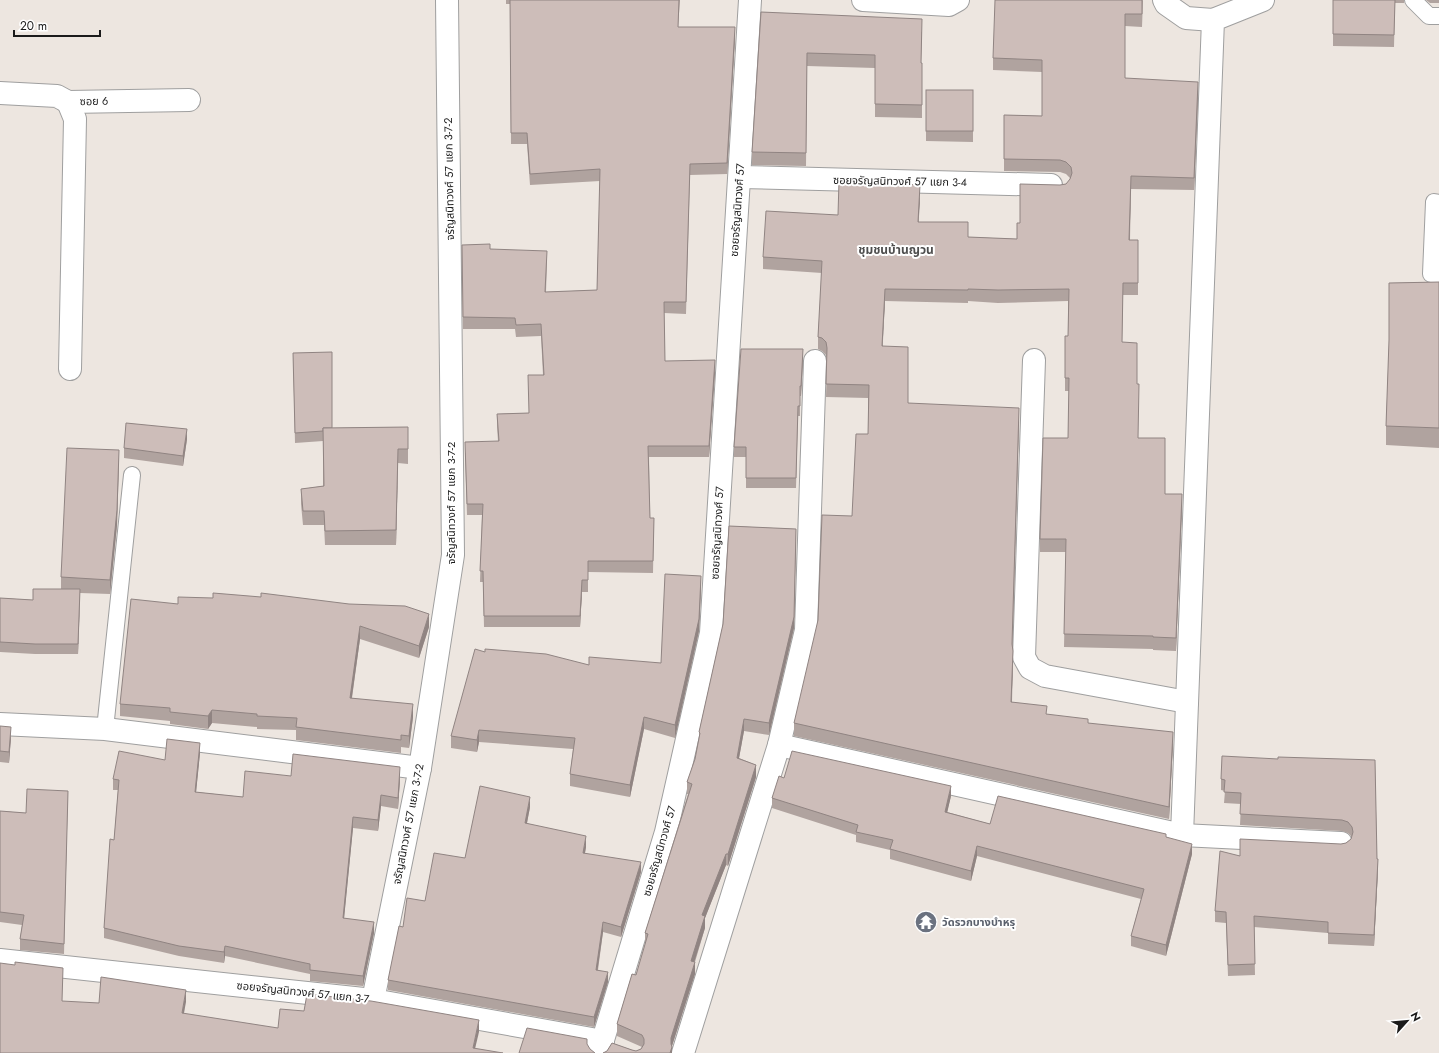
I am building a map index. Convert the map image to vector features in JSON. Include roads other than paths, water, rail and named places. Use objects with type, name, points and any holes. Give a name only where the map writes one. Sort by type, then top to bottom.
[{"type":"street","name":"จรัญสนิทวงศ์ 57 แยก 3-7-2","points":[[373,1000],[420,768],[453,555],[447,0]]},
{"type":"street","name":"ซอยจรัญสนิทวงศ์ 57","points":[[606,1046],[666,832],[711,633],[750,0]]},
{"type":"street","points":[[863,0],[949,5],[958,0]]},
{"type":"street","points":[[1164,0],[1166,4],[1186,18],[1218,18],[1256,3]]},
{"type":"street","points":[[1182,835],[1218,18]]},
{"type":"street","name":"ซอย 6","points":[[0,93],[58,96],[68,102],[189,100]]},
{"type":"street","points":[[68,102],[75,119],[70,369]]},
{"type":"street","name":"ซอยจรัญสนิทวงศ์ 57 แยก 3-4","points":[[740,177],[1060,185]]},
{"type":"street","points":[[1034,360],[1024,657],[1030,668],[1046,676],[1187,702]]},
{"type":"street","points":[[683,1053],[779,745],[806,630],[815,361]]},
{"type":"street","points":[[0,724],[105,729],[420,768]]},
{"type":"street","points":[[779,745],[1182,835],[1341,843]]},
{"type":"street","name":"ซอยจรัญสนิทวงศ์ 57 แยก 3-7","points":[[0,960],[373,1000],[606,1046]]},
{"type":"lane","points":[[1412,0],[1429,16],[1439,16]]},
{"type":"lane","points":[[1439,203],[1434,202],[1431,274],[1439,274]]},
{"type":"lane","points":[[105,729],[132,476]]},
{"type":"place","name":"วัดรวกบางบำหรุ","points":[[926,922]]},
{"type":"district","name":"ชุมชนบ้านญวน","points":[[896,250]]}]
